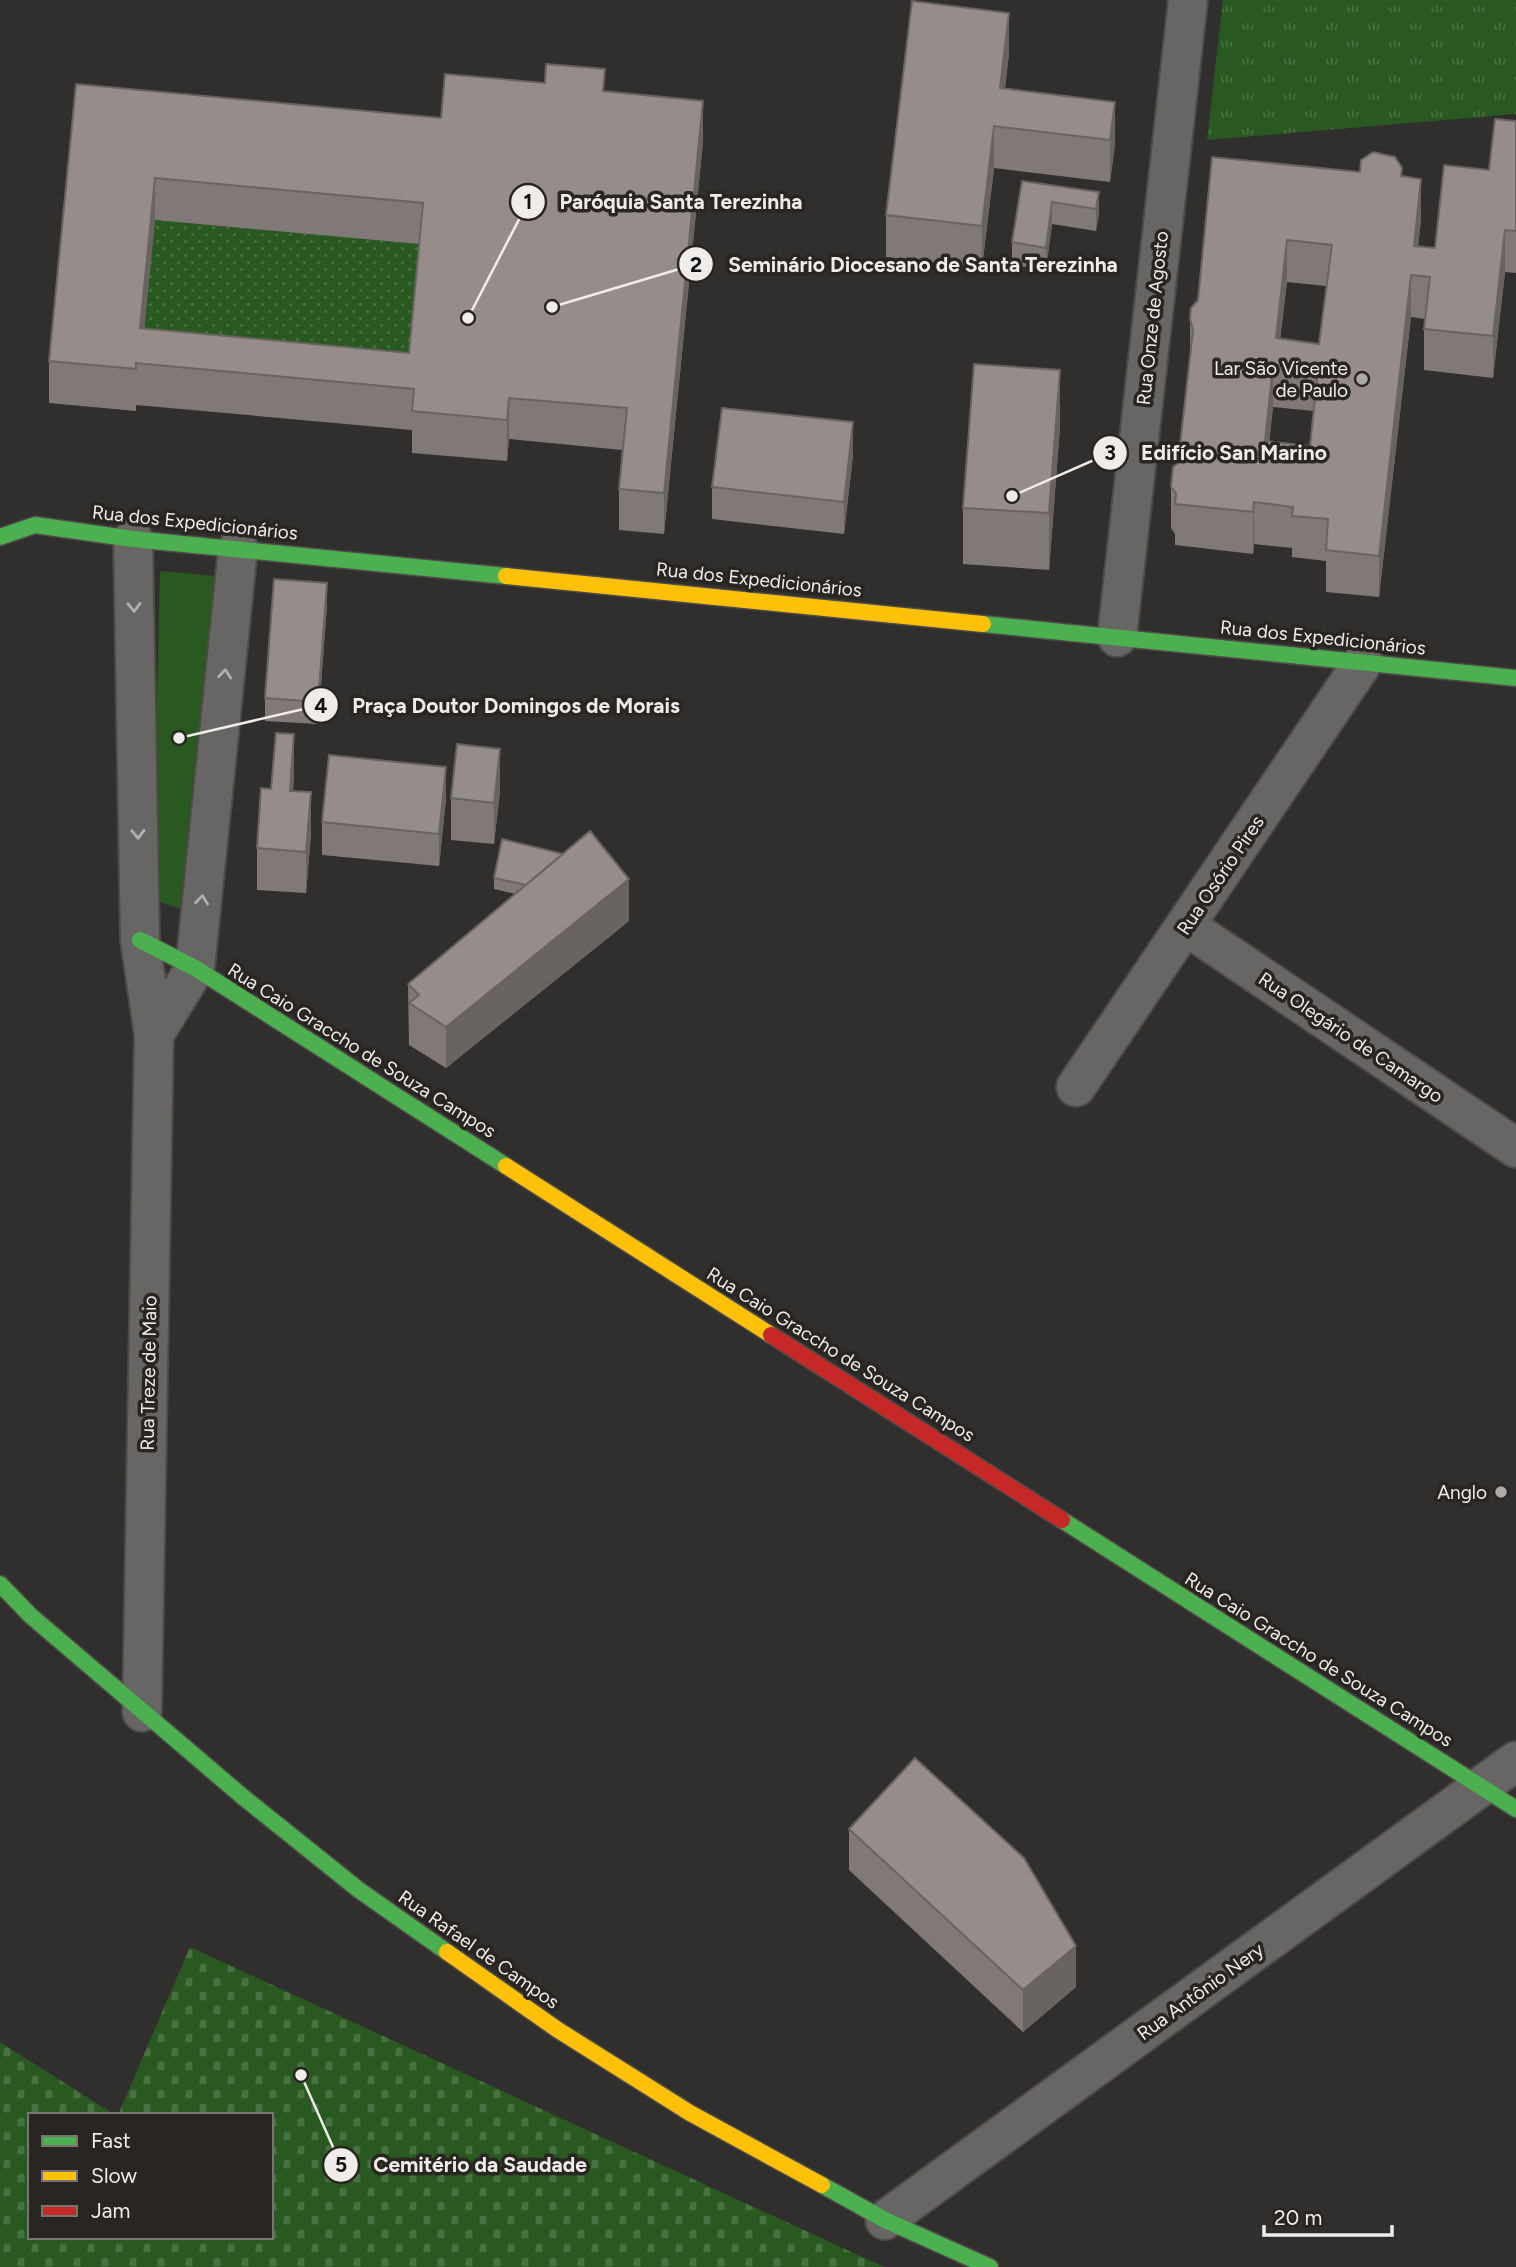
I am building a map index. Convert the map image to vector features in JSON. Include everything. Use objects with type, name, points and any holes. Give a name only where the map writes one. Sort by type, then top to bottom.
[{"type":"street","name":"Rua Onze de Agosto","points":[[1117,637],[1188,0]]},
{"type":"street","name":"Rua dos Expedicionários","points":[[0,537],[34,525],[133,539],[1516,678]]},
{"type":"street","name":"Rua Treze de Maio","points":[[133,539],[140,940],[153,1035],[142,1712]]},
{"type":"street","points":[[153,1035],[195,968],[239,548]]},
{"type":"street","name":"Rua Osório Pires","points":[[1076,1087],[1363,662]]},
{"type":"street","name":"Rua Olegário de Camargo","points":[[1186,926],[1516,1148]]},
{"type":"street","name":"Rua Caio Graccho de Souza Campos","points":[[140,940],[195,968],[1516,1810]]},
{"type":"street","name":"Rua Rafael de Campos","points":[[0,1584],[32,1616],[142,1712],[359,1890],[558,2030],[690,2113],[885,2220],[990,2267]]},
{"type":"street","name":"Rua Antônio Nery","points":[[885,2220],[1516,1761]]},
{"type":"green space","points":[[1223,0],[1516,0],[1516,114],[1207,140]]},
{"type":"green space","points":[[155,220],[423,244],[409,395],[140,370]]},
{"type":"green space","points":[[160,571],[216,576],[186,911],[152,899]]},
{"type":"green space","points":[[190,1947],[884,2267],[0,2267],[0,2042],[112,2113],[28,2113],[28,2239],[273,2239],[273,2113],[119,2113]]},
{"type":"building","points":[[912,1],[1009,13],[1000,88],[1115,102],[1110,140],[994,126],[982,226],[886,215]]},
{"type":"building","points":[[546,64],[605,69],[603,91],[703,101],[664,493],[619,489],[627,408],[509,398],[507,420],[412,411],[414,389],[136,363],[136,369],[49,361],[76,84],[441,118],[445,74],[545,83]],"holes":[[[155,178],[423,203],[409,353],[140,328]]]},
{"type":"building","name":"Lar São Vicente de Paulo","points":[[1495,119],[1516,121],[1516,231],[1505,230],[1493,336],[1424,329],[1430,277],[1411,275],[1379,556],[1326,550],[1328,519],[1292,516],[1293,507],[1254,502],[1253,512],[1175,504],[1176,493],[1171,487],[1173,467],[1178,463],[1193,330],[1191,308],[1198,300],[1212,157],[1360,172],[1361,160],[1373,152],[1395,157],[1402,168],[1401,176],[1421,179],[1414,246],[1435,248],[1444,165],[1489,170]],"holes":[[[1287,240],[1332,245],[1319,344],[1276,338]],[[1273,365],[1318,370],[1310,446],[1265,441]]]},
{"type":"building","points":[[1022,181],[1099,192],[1096,209],[1052,202],[1046,248],[1012,242]]},
{"type":"building","points":[[974,364],[1060,370],[1049,513],[963,508]]},
{"type":"building","points":[[722,408],[853,422],[844,502],[712,487]]},
{"type":"building","points":[[274,579],[327,583],[318,702],[265,698]]},
{"type":"building","points":[[276,733],[294,734],[290,791],[311,792],[306,852],[257,848],[261,788],[271,789]]},
{"type":"building","points":[[457,744],[500,749],[494,803],[451,798]]},
{"type":"building","points":[[329,755],[446,767],[439,834],[322,822]]},
{"type":"building","points":[[590,831],[629,879],[446,1027],[409,1003],[419,995],[408,984]]},
{"type":"building","points":[[502,839],[563,854],[526,885],[494,878]]},
{"type":"building","points":[[915,1758],[1024,1858],[1076,1946],[1023,1990],[849,1829]]},
{"type":"traffic: fast","points":[[0,537],[35,525],[133,539],[506,576]]},
{"type":"traffic: fast","points":[[983,624],[1516,678]]},
{"type":"traffic: fast","points":[[140,940],[195,968],[506,1166]]},
{"type":"traffic: fast","points":[[1062,1520],[1516,1809]]},
{"type":"traffic: fast","points":[[0,1584],[31,1616],[243,1797],[359,1890],[447,1952]]},
{"type":"traffic: fast","points":[[822,2185],[885,2220],[990,2267]]},
{"type":"traffic: slow","points":[[506,576],[983,624]]},
{"type":"traffic: slow","points":[[506,1166],[771,1335]]},
{"type":"traffic: slow","points":[[447,1952],[558,2030],[690,2113],[822,2185]]},
{"type":"traffic: jam","points":[[771,1335],[1062,1520]]},
{"type":"place","name":"Seminário Diocesano de Santa Terezinha","points":[[552,307]]},
{"type":"place","name":"Paróquia Santa Terezinha","points":[[468,318]]},
{"type":"place","name":"Lar São Vicente de Paulo","points":[[1362,379]]},
{"type":"place","name":"Edifício San Marino","points":[[1012,496]]},
{"type":"place","name":"Praça Doutor Domingos de Morais","points":[[179,738]]},
{"type":"place","name":"Anglo","points":[[1501,1492]]},
{"type":"place","name":"Cemitério da Saudade","points":[[301,2075]]}]
